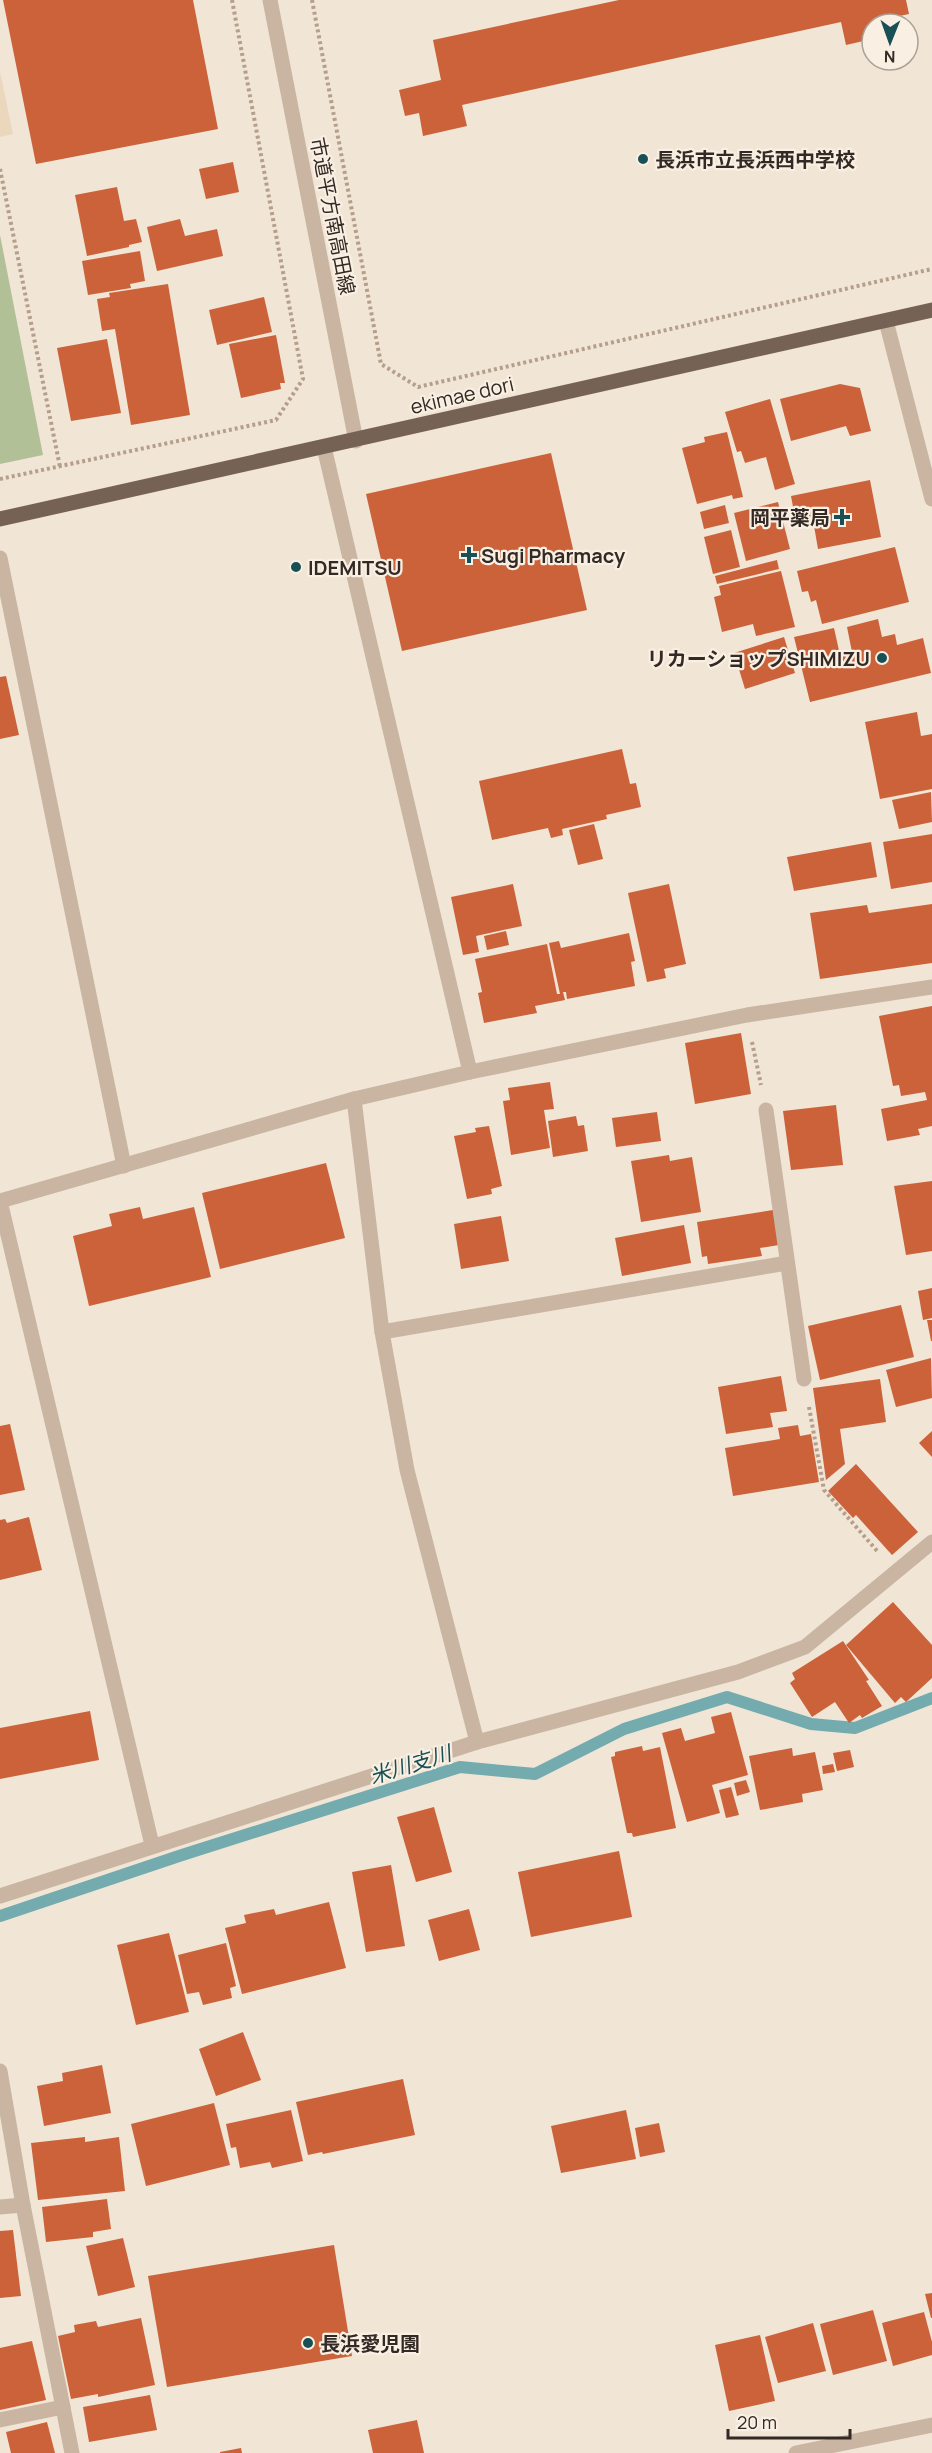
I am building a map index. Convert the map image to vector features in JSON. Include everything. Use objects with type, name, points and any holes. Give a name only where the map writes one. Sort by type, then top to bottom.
[{"type":"main road","name":"ekimae dori","points":[[0,519],[932,310]]},
{"type":"street","name":"市道平方南高田線","points":[[270,0],[356,441]]},
{"type":"street","points":[[886,321],[932,499]]},
{"type":"street","points":[[324,447],[470,1071]]},
{"type":"street","points":[[0,558],[124,1166]]},
{"type":"street","points":[[152,1845],[0,1201],[354,1099],[470,1071],[747,1015],[932,987]]},
{"type":"street","points":[[354,1099],[382,1332],[406,1470],[477,1742]]},
{"type":"street","points":[[766,1110],[804,1379]]},
{"type":"street","points":[[382,1332],[787,1263]]},
{"type":"street","points":[[0,1896],[152,1845],[477,1742],[738,1672],[805,1647],[932,1542]]},
{"type":"street","points":[[0,2070],[23,2205],[72,2453]]},
{"type":"street","points":[[0,2207],[23,2205]]},
{"type":"street","points":[[0,2420],[63,2407]]},
{"type":"street","points":[[796,2453],[932,2425]]},
{"type":"path","points":[[0,479],[276,420],[303,378],[232,0]]},
{"type":"path","points":[[312,0],[381,364],[418,387],[932,269]]},
{"type":"path","points":[[0,169],[60,467]]},
{"type":"path","points":[[747,1015],[766,1110]]},
{"type":"path","points":[[804,1379],[824,1490],[896,1572]]},
{"type":"green space","points":[[0,235],[43,455],[0,464]]},
{"type":"shaded area","points":[[0,72],[13,134],[0,137]]},
{"type":"building","points":[[3,0],[193,0],[218,129],[36,164]]},
{"type":"building","points":[[619,0],[906,0],[909,12],[860,12],[860,42],[846,45],[841,22],[462,105],[467,126],[423,136],[419,113],[405,116],[399,90],[441,80],[433,40]]},
{"type":"building","points":[[233,162],[239,192],[206,199],[199,169]]},
{"type":"building","points":[[117,187],[124,221],[136,219],[142,242],[87,256],[75,195]]},
{"type":"building","points":[[180,219],[185,236],[217,229],[223,256],[157,271],[147,227]]},
{"type":"building","points":[[140,251],[145,281],[130,284],[131,288],[88,295],[82,261]]},
{"type":"building","points":[[168,284],[190,415],[131,425],[115,329],[102,331],[97,299],[110,297],[109,293]]},
{"type":"building","points":[[264,297],[272,332],[217,345],[209,310]]},
{"type":"building","points":[[276,335],[285,383],[280,383],[281,389],[241,398],[229,344]]},
{"type":"building","points":[[107,339],[121,413],[71,421],[57,348]]},
{"type":"building","points":[[840,384],[860,388],[871,431],[850,436],[846,426],[791,441],[780,399]]},
{"type":"building","points":[[770,399],[795,484],[775,490],[766,457],[745,463],[741,451],[737,452],[725,412]]},
{"type":"building","points":[[727,432],[743,497],[733,499],[732,495],[697,504],[682,448],[705,442],[704,437]]},
{"type":"building","points":[[551,453],[587,610],[402,651],[366,494]]},
{"type":"building","points":[[870,480],[881,537],[818,549],[813,520],[796,523],[791,496]]},
{"type":"building","points":[[778,502],[790,549],[746,561],[734,513]]},
{"type":"building","points":[[725,505],[729,523],[704,529],[700,512]]},
{"type":"building","points":[[731,530],[740,567],[713,574],[704,537]]},
{"type":"building","points":[[895,547],[909,602],[822,624],[816,600],[811,602],[808,591],[802,592],[797,571]]},
{"type":"building","points":[[777,560],[779,569],[717,584],[715,576]]},
{"type":"building","points":[[781,571],[795,627],[756,636],[753,624],[722,632],[714,597],[721,595],[719,586]]},
{"type":"building","points":[[878,619],[882,637],[895,634],[897,645],[923,638],[931,673],[810,702],[794,637],[834,628],[840,655],[852,652],[847,627]]},
{"type":"building","points":[[784,637],[795,673],[745,689],[734,653]]},
{"type":"building","points":[[6,676],[19,735],[0,739],[0,677]]},
{"type":"building","points":[[917,712],[921,736],[932,734],[932,789],[880,799],[865,722]]},
{"type":"building","points":[[622,749],[630,784],[636,783],[641,807],[606,815],[607,819],[562,829],[563,835],[551,838],[548,828],[492,840],[479,781]]},
{"type":"building","points":[[931,792],[932,822],[899,829],[892,800]]},
{"type":"building","points":[[594,824],[603,859],[578,865],[569,830]]},
{"type":"building","points":[[932,834],[932,882],[891,889],[883,842]]},
{"type":"building","points":[[871,842],[877,877],[794,891],[787,857]]},
{"type":"building","points":[[513,884],[522,926],[476,936],[479,952],[463,955],[451,897]]},
{"type":"building","points":[[669,884],[686,964],[664,969],[666,978],[647,982],[628,893]]},
{"type":"building","points":[[932,904],[932,963],[820,979],[810,913],[867,905],[869,913]]},
{"type":"building","points":[[506,931],[509,945],[487,950],[484,936]]},
{"type":"building","points":[[629,933],[635,961],[631,962],[635,986],[567,999],[566,992],[563,992],[565,1000],[535,1006],[537,1013],[484,1023],[478,993],[482,992],[475,959],[547,944],[557,994],[560,994],[549,943],[559,941],[561,948]]},
{"type":"building","points":[[932,1006],[932,1126],[918,1129],[920,1135],[887,1141],[881,1109],[927,1100],[925,1092],[901,1096],[899,1085],[893,1086],[879,1016]]},
{"type":"building","points":[[741,1033],[751,1094],[695,1104],[685,1043]]},
{"type":"building","points":[[550,1082],[554,1109],[544,1110],[550,1148],[511,1155],[503,1101],[510,1100],[508,1088]]},
{"type":"building","points":[[836,1105],[843,1165],[791,1170],[783,1111]]},
{"type":"building","points":[[657,1112],[661,1141],[616,1147],[612,1118]]},
{"type":"building","points":[[576,1116],[578,1126],[584,1125],[588,1151],[553,1157],[548,1121]]},
{"type":"building","points":[[489,1126],[502,1186],[491,1189],[492,1194],[467,1199],[454,1136],[476,1132],[475,1128]]},
{"type":"building","points":[[669,1155],[670,1161],[692,1157],[701,1212],[641,1222],[631,1161]]},
{"type":"building","points":[[326,1163],[345,1238],[220,1269],[202,1193]]},
{"type":"building","points":[[932,1181],[932,1251],[906,1255],[894,1186]]},
{"type":"building","points":[[140,1207],[143,1219],[194,1207],[211,1277],[89,1306],[73,1236],[112,1226],[109,1214]]},
{"type":"building","points":[[773,1210],[779,1245],[760,1248],[762,1256],[708,1264],[707,1256],[702,1257],[697,1222]]},
{"type":"building","points":[[501,1216],[509,1261],[461,1269],[454,1224]]},
{"type":"building","points":[[684,1225],[691,1263],[622,1276],[615,1238]]},
{"type":"building","points":[[932,1288],[932,1318],[923,1320],[918,1291]]},
{"type":"building","points":[[901,1305],[914,1357],[820,1380],[808,1326]]},
{"type":"building","points":[[927,1320],[932,1320],[932,1341],[931,1341]]},
{"type":"building","points":[[931,1358],[932,1398],[896,1407],[886,1370]]},
{"type":"building","points":[[781,1376],[787,1411],[770,1413],[773,1427],[726,1434],[718,1387]]},
{"type":"building","points":[[880,1379],[886,1422],[840,1429],[845,1464],[826,1480],[813,1388]]},
{"type":"building","points":[[10,1424],[25,1490],[0,1495],[0,1426]]},
{"type":"building","points":[[798,1425],[800,1436],[811,1434],[819,1482],[733,1496],[725,1448],[780,1439],[778,1428]]},
{"type":"building","points":[[932,1431],[932,1457],[919,1443]]},
{"type":"building","points":[[856,1464],[918,1532],[892,1555],[856,1515],[853,1518],[828,1491]]},
{"type":"building","points":[[29,1517],[42,1570],[0,1580],[0,1520],[5,1519],[7,1523]]},
{"type":"building","points":[[893,1602],[932,1645],[932,1678],[906,1702],[901,1697],[895,1703],[846,1645]]},
{"type":"building","points":[[843,1641],[869,1680],[866,1681],[882,1706],[862,1718],[860,1715],[849,1723],[835,1702],[812,1717],[790,1683],[795,1679],[792,1673]]},
{"type":"building","points":[[90,1711],[99,1760],[0,1779],[0,1728]]},
{"type":"building","points":[[731,1712],[748,1775],[712,1785],[720,1813],[687,1822],[662,1733],[681,1728],[685,1741],[715,1733],[711,1717]]},
{"type":"building","points":[[642,1746],[643,1751],[660,1747],[676,1828],[633,1837],[632,1833],[627,1833],[611,1757],[615,1756],[615,1752]]},
{"type":"building","points":[[792,1748],[793,1756],[815,1752],[823,1790],[802,1794],[803,1802],[760,1810],[749,1756]]},
{"type":"building","points":[[850,1750],[854,1767],[837,1771],[833,1753]]},
{"type":"building","points":[[833,1764],[835,1772],[823,1774],[822,1766]]},
{"type":"building","points":[[746,1780],[750,1792],[737,1796],[734,1783]]},
{"type":"building","points":[[731,1787],[739,1815],[726,1818],[719,1790]]},
{"type":"building","points":[[434,1807],[452,1872],[416,1882],[397,1817]]},
{"type":"building","points":[[619,1851],[632,1917],[531,1937],[518,1872]]},
{"type":"building","points":[[391,1865],[405,1946],[366,1952],[352,1872]]},
{"type":"building","points":[[329,1902],[346,1968],[242,1994],[225,1928],[246,1923],[244,1915],[274,1909],[276,1915]]},
{"type":"building","points":[[469,1909],[480,1950],[439,1961],[428,1920]]},
{"type":"building","points":[[169,1933],[189,2012],[136,2025],[117,1945]]},
{"type":"building","points":[[226,1943],[236,1986],[230,1988],[232,1998],[203,2005],[199,1992],[187,1994],[178,1955]]},
{"type":"building","points":[[243,2032],[261,2080],[216,2096],[199,2049]]},
{"type":"building","points":[[102,2065],[111,2113],[44,2126],[37,2086],[63,2081],[62,2073]]},
{"type":"building","points":[[403,2079],[415,2135],[308,2155],[296,2102]]},
{"type":"building","points":[[214,2103],[230,2165],[146,2186],[131,2124]]},
{"type":"building","points":[[291,2110],[303,2161],[272,2168],[270,2162],[240,2168],[236,2147],[231,2148],[226,2124]]},
{"type":"building","points":[[626,2110],[636,2159],[561,2173],[551,2126]]},
{"type":"building","points":[[659,2123],[665,2152],[640,2157],[635,2128]]},
{"type":"building","points":[[85,2137],[85,2142],[119,2137],[125,2191],[38,2200],[31,2143]]},
{"type":"building","points":[[107,2199],[111,2229],[93,2232],[93,2237],[46,2242],[42,2207]]},
{"type":"building","points":[[13,2230],[21,2296],[0,2298],[0,2231]]},
{"type":"building","points":[[123,2238],[135,2287],[98,2296],[86,2246]]},
{"type":"building","points":[[334,2245],[352,2356],[167,2387],[148,2276]]},
{"type":"building","points":[[932,2293],[932,2318],[931,2318],[925,2294]]},
{"type":"building","points":[[873,2310],[887,2361],[833,2375],[820,2324]]},
{"type":"building","points":[[924,2312],[932,2342],[932,2355],[893,2366],[882,2323]]},
{"type":"building","points":[[141,2318],[155,2385],[98,2397],[98,2394],[71,2399],[58,2336],[75,2332],[74,2325],[96,2321],[98,2327]]},
{"type":"building","points":[[813,2323],[826,2371],[778,2383],[765,2337]]},
{"type":"building","points":[[760,2335],[775,2401],[729,2411],[715,2345]]},
{"type":"building","points":[[32,2341],[46,2400],[0,2410],[0,2348]]},
{"type":"building","points":[[150,2395],[157,2430],[89,2442],[83,2407]]},
{"type":"building","points":[[417,2420],[424,2453],[373,2453],[368,2430]]},
{"type":"building","points":[[47,2422],[55,2453],[11,2453],[6,2432]]},
{"type":"building","points":[[241,2448],[242,2453],[220,2453],[220,2452]]},
{"type":"waterway","name":"米川支川","points":[[0,1916],[182,1855],[460,1767],[535,1774],[624,1729],[727,1697],[811,1724],[855,1728],[932,1698]]},
{"type":"place","name":"長浜市立長浜西中学校","points":[[643,159]]},
{"type":"place","name":"岡平薬局","points":[[842,517]]},
{"type":"place","name":"Sugi Pharmacy","points":[[469,555]]},
{"type":"place","name":"IDEMITSU","points":[[296,567]]},
{"type":"place","name":"リカーショップSHIMIZU","points":[[882,658]]},
{"type":"place","name":"長浜愛児園","points":[[308,2343]]}]
